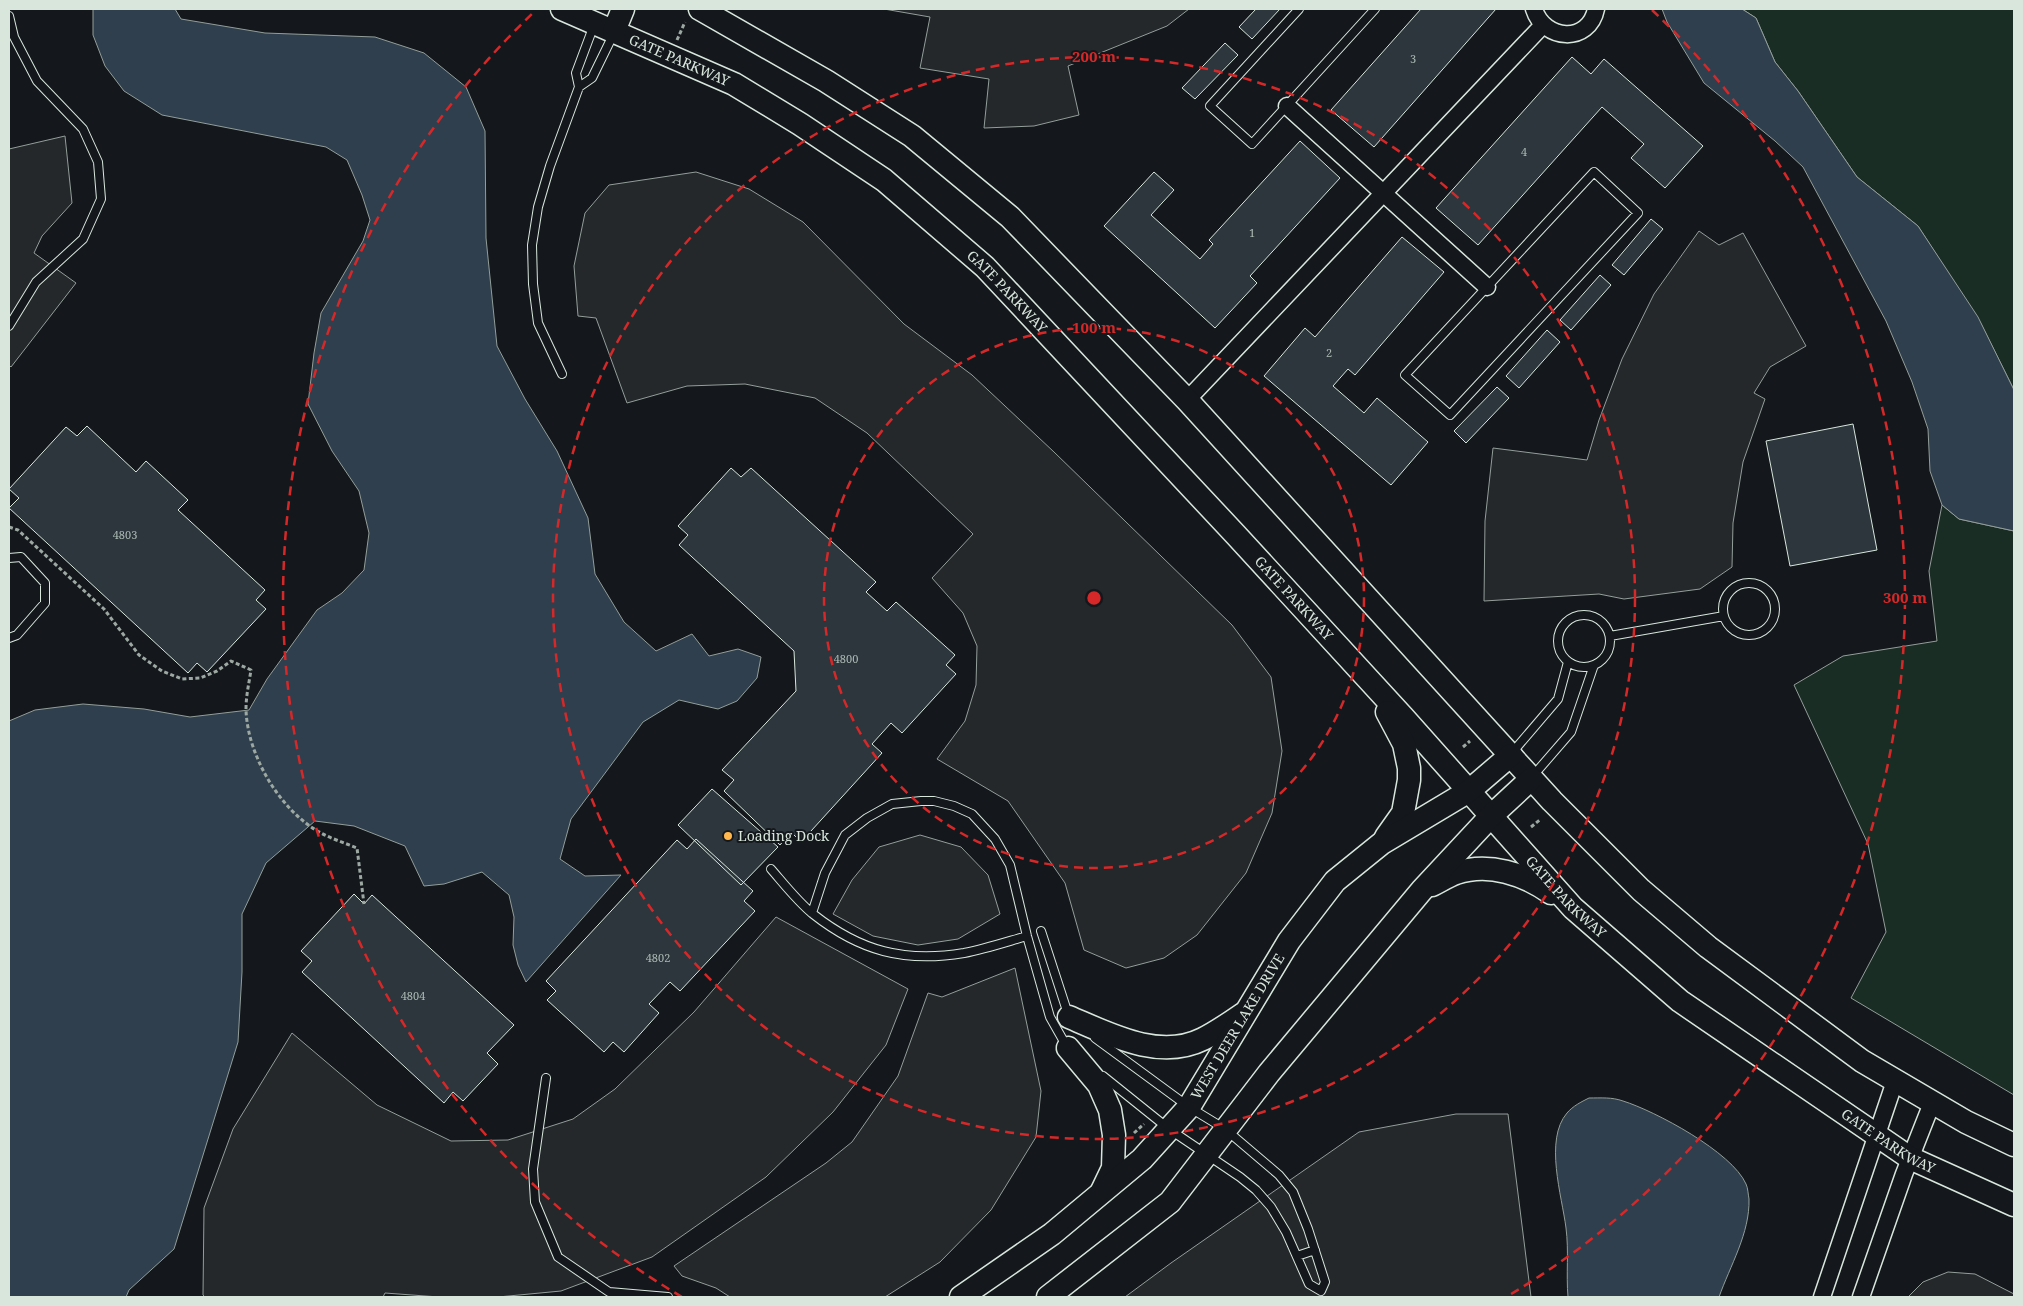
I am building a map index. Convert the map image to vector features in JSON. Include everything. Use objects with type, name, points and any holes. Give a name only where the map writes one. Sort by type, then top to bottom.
[{"type":"main road","name":"GATE PARKWAY","points":[[562,9],[603,21],[734,84],[800,124],[884,180],[985,267],[1235,534],[1573,908],[1680,1001],[1877,1136],[1910,1158],[2014,1205]]},
{"type":"main road","points":[[603,21],[623,9]]},
{"type":"main road","points":[[692,15],[826,81],[912,136],[1010,217],[1186,400],[1511,754],[1531,779],[1641,890],[1708,946],[1862,1061],[1932,1103],[2014,1145]]},
{"type":"main road","points":[[1373,685],[1404,744],[1409,768],[1409,788],[1403,813],[1382,843]]},
{"type":"main road","name":"WEST DEER LAKE DRIVE","points":[[961,1297],[1052,1234],[1142,1159],[1189,1107],[1289,941],[1336,881],[1382,843],[1469,791],[1511,754]]},
{"type":"main road","points":[[1048,1297],[1098,1260],[1170,1202],[1268,1073],[1422,890],[1490,816],[1531,779]]},
{"type":"main road","points":[[1422,890],[1456,873],[1483,868],[1508,872],[1536,882],[1573,908]]},
{"type":"main road","points":[[1069,1017],[1109,1034],[1145,1046],[1173,1047],[1201,1040],[1246,1013]]},
{"type":"main road","points":[[1068,1048],[1098,1085],[1110,1110],[1114,1136],[1113,1168],[1100,1194]]},
{"type":"street","points":[[1534,9],[1543,25],[1552,31],[1562,34],[1572,34],[1581,30],[1589,23],[1596,9]]},
{"type":"street","points":[[1186,400],[1543,25]]},
{"type":"street","points":[[1288,106],[1487,287]]},
{"type":"street","points":[[1822,1297],[1895,1081]]},
{"type":"street","points":[[1861,1297],[1910,1158],[1932,1103]]},
{"type":"lane","points":[[1299,9],[1210,106],[1252,144],[1375,9]]},
{"type":"lane","points":[[9,16],[14,37],[37,81],[83,129],[98,162],[101,199],[83,239],[36,282],[9,326]]},
{"type":"lane","points":[[580,87],[576,73],[603,21]]},
{"type":"lane","points":[[562,374],[538,323],[533,284],[532,245],[538,207],[550,166],[580,87],[592,78],[603,21]]},
{"type":"lane","points":[[1594,172],[1638,213],[1450,415],[1405,375],[1487,287],[1594,172]]},
{"type":"lane","points":[[9,558],[21,557],[45,583],[45,603],[17,635],[9,638]]},
{"type":"lane","points":[[1749,583],[1766,589],[1774,604],[1772,619],[1768,626],[1754,634],[1739,633],[1731,628],[1724,616],[1723,604],[1726,595],[1740,584],[1749,583]]},
{"type":"lane","points":[[1586,614],[1595,617],[1607,628],[1610,636],[1607,654],[1594,665],[1576,666],[1562,656],[1558,648],[1557,640],[1563,624],[1570,618],[1586,614]]},
{"type":"lane","points":[[1610,636],[1724,616]]},
{"type":"lane","points":[[1511,754],[1558,699],[1568,662]]},
{"type":"lane","points":[[1531,779],[1570,732],[1594,665]]},
{"type":"lane","points":[[812,913],[825,873],[845,835],[867,818],[892,804],[934,801],[954,806],[972,814],[995,839],[1010,865],[1027,936],[1050,1018],[1068,1048],[1169,1129],[1256,1190],[1271,1207],[1286,1232],[1309,1284],[1322,1294],[1325,1282],[1293,1192],[1263,1160],[1226,1129],[1189,1107],[1069,1017],[1041,931]]},
{"type":"lane","points":[[771,869],[812,913],[846,936],[878,951],[914,956],[964,952],[1027,936]]},
{"type":"lane","points":[[546,1078],[533,1169],[535,1202],[558,1257],[609,1292],[668,1297]]},
{"type":"lane","points":[[1297,1256],[1315,1250]]},
{"type":"path","points":[[676,42],[692,15]]},
{"type":"path","points":[[9,527],[18,530],[104,609],[140,655],[162,671],[182,679],[200,678],[217,671],[231,661],[251,670],[246,710],[254,749],[270,784],[290,810],[320,832],[357,848],[364,904]]},
{"type":"path","points":[[1531,827],[1541,819]]},
{"type":"green space","points":[[1742,9],[2014,9],[2014,390],[1981,324],[1918,226],[1857,177],[1798,91],[1775,62],[1756,18]]},
{"type":"green space","points":[[1942,505],[1959,519],[2014,531],[2014,1095],[1851,998],[1886,932],[1868,844],[1794,685],[1843,656],[1937,641],[1929,571]]},
{"type":"shaded area","points":[[884,9],[1189,9],[1167,26],[1068,66],[1079,115],[1034,126],[984,128],[989,79],[920,68],[930,17]]},
{"type":"shaded area","points":[[65,136],[72,203],[42,236],[34,253],[76,283],[11,367],[9,365],[9,149]]},
{"type":"shaded area","points":[[696,172],[749,189],[803,222],[904,324],[972,375],[1232,625],[1271,677],[1282,751],[1272,813],[1246,873],[1197,935],[1164,958],[1126,968],[1084,950],[1065,883],[1008,801],[937,759],[965,721],[976,685],[977,646],[963,613],[932,578],[973,534],[867,433],[815,398],[745,384],[687,386],[627,403],[596,318],[578,316],[574,266],[585,213],[609,185]]},
{"type":"shaded area","points":[[1699,231],[1719,245],[1743,233],[1806,346],[1770,367],[1754,393],[1765,399],[1743,462],[1733,523],[1732,567],[1700,589],[1624,599],[1599,594],[1484,601],[1485,521],[1493,448],[1587,460],[1599,420],[1622,359],[1654,294]]},
{"type":"shaded area","points":[[920,835],[961,847],[988,875],[1000,914],[958,939],[918,945],[873,936],[833,914],[852,880],[879,847]]},
{"type":"shaded area","points":[[776,917],[908,989],[886,1045],[833,1112],[766,1177],[652,1257],[561,1291],[498,1297],[439,1297],[385,1293],[383,1297],[205,1297],[203,1295],[204,1208],[233,1129],[292,1033],[377,1105],[451,1141],[508,1140],[573,1119],[615,1089],[694,1012]]},
{"type":"shaded area","points":[[1015,968],[1041,1091],[1036,1137],[991,1210],[940,1262],[885,1297],[730,1297],[716,1288],[682,1276],[674,1266],[826,1163],[852,1142],[898,1076],[928,993],[942,997]]},
{"type":"shaded area","points":[[1456,1114],[1508,1114],[1531,1297],[1125,1297],[1359,1132]]},
{"type":"shaded area","points":[[1948,1272],[1975,1274],[2014,1294],[2014,1297],[1908,1297],[1923,1282]]},
{"type":"water","points":[[93,9],[175,9],[181,19],[265,33],[375,37],[424,53],[466,87],[485,131],[486,238],[497,346],[525,399],[557,451],[588,518],[595,574],[624,622],[656,651],[692,634],[709,656],[738,649],[761,657],[757,678],[737,701],[718,709],[679,700],[643,722],[571,819],[560,859],[585,876],[621,875],[526,982],[518,965],[513,945],[514,917],[509,895],[482,872],[444,884],[424,886],[405,846],[354,826],[315,821],[266,863],[242,914],[242,972],[238,1042],[174,1249],[129,1290],[126,1297],[9,1297],[9,721],[35,710],[83,704],[144,709],[190,717],[249,710],[267,679],[317,610],[342,593],[364,570],[369,533],[359,491],[332,451],[308,404],[321,313],[363,241],[370,220],[347,160],[326,147],[162,115],[124,91],[105,66],[93,35]]},
{"type":"water","points":[[1662,9],[1742,9],[1756,18],[1775,62],[1798,91],[1857,177],[1918,226],[1978,317],[2014,390],[2014,531],[1959,519],[1942,505],[1930,471],[1928,429],[1912,382],[1886,321],[1803,167],[1775,141],[1704,83],[1667,22]]},
{"type":"water","points":[[1589,1098],[1619,1100],[1637,1106],[1672,1123],[1709,1146],[1725,1159],[1738,1172],[1746,1184],[1749,1199],[1743,1237],[1719,1297],[1568,1297],[1567,1237],[1556,1169],[1557,1138],[1560,1124],[1567,1113],[1574,1106]]},
{"type":"building","points":[[1256,9],[1280,9],[1252,39],[1239,27]]},
{"type":"building","points":[[1421,9],[1496,9],[1374,147],[1331,110]]},
{"type":"building","points":[[1225,43],[1238,55],[1195,99],[1182,88]]},
{"type":"building","points":[[1572,57],[1591,74],[1604,59],[1703,146],[1665,188],[1631,158],[1644,144],[1602,107],[1478,245],[1436,208]]},
{"type":"building","points":[[1300,141],[1340,178],[1250,276],[1257,283],[1215,328],[1104,226],[1154,172],[1174,190],[1151,215],[1200,259],[1213,244],[1209,240]]},
{"type":"building","points":[[1651,219],[1663,229],[1624,275],[1612,265]]},
{"type":"building","points":[[1402,237],[1444,272],[1355,375],[1348,369],[1333,386],[1364,413],[1377,398],[1428,442],[1391,485],[1264,376],[1305,328],[1315,337]]},
{"type":"building","points":[[1600,275],[1611,285],[1571,330],[1560,320]]},
{"type":"building","points":[[1547,330],[1560,342],[1519,388],[1506,376]]},
{"type":"building","points":[[1497,387],[1509,398],[1466,443],[1454,431]]},
{"type":"building","points":[[1853,424],[1877,550],[1790,566],[1766,441]]},
{"type":"building","points":[[87,426],[136,472],[146,461],[188,500],[178,510],[265,590],[256,600],[266,609],[207,672],[197,663],[188,673],[9,508],[19,498],[9,489],[66,427],[77,436]]},
{"type":"building","points":[[731,468],[741,477],[751,468],[876,582],[866,592],[887,611],[896,602],[955,655],[946,665],[956,674],[902,733],[891,723],[872,744],[882,753],[801,842],[791,832],[780,845],[724,791],[734,780],[722,770],[796,691],[794,651],[679,545],[688,535],[678,526]]},
{"type":"building","name":"Loading Dock","points":[[712,789],[778,847],[741,885],[678,825]]},
{"type":"building","points":[[696,839],[753,891],[744,901],[755,911],[680,991],[670,982],[649,1004],[659,1013],[624,1052],[613,1042],[604,1052],[547,1000],[556,991],[546,981],[677,840],[687,849]]},
{"type":"building","points":[[354,894],[364,904],[372,895],[514,1025],[487,1053],[498,1064],[463,1101],[453,1092],[444,1103],[302,972],[312,961],[301,951]]},
{"type":"place","name":"Loading Dock","points":[[728,836]]}]
